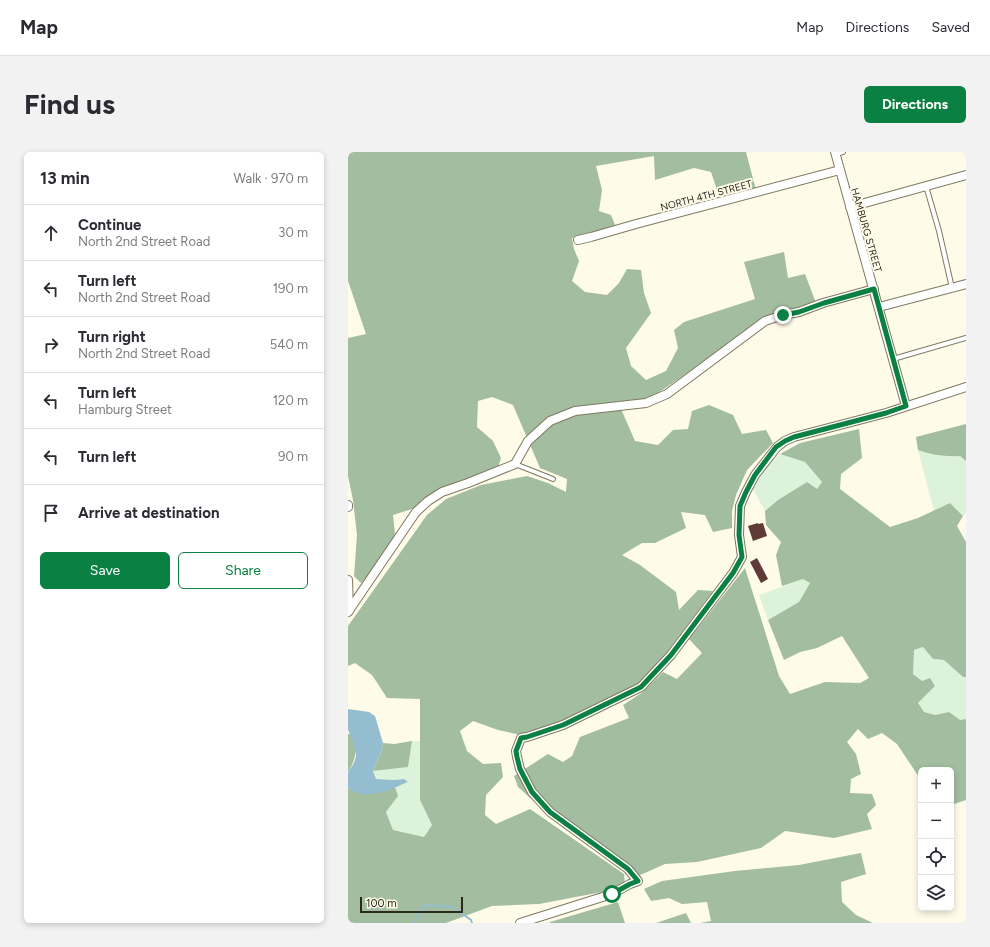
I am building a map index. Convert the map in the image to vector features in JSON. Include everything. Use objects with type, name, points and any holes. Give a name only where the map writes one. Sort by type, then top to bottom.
[{"type":"street","name":"HAMBURG STREET","points":[[838,153],[840,170],[906,406]]},
{"type":"street","name":"NORTH 4TH STREET","points":[[578,240],[840,170]]},
{"type":"street","points":[[850,207],[966,175]]},
{"type":"street","points":[[879,307],[966,284]]},
{"type":"street","points":[[349,611],[416,512],[428,501],[442,492],[515,464],[528,441],[550,421],[575,411],[646,404],[667,394],[765,321],[874,289]]},
{"type":"street","points":[[520,923],[612,894],[638,881],[628,869],[550,812],[532,792],[520,769],[517,757],[516,751],[521,738],[563,725],[641,687],[671,655],[733,573],[742,557],[739,535],[740,506],[755,475],[776,447],[794,437],[886,413],[966,387]]},
{"type":"street","points":[[348,580],[349,611]]},
{"type":"lane","points":[[926,186],[939,231],[952,288]]},
{"type":"lane","points":[[893,360],[966,338]]},
{"type":"lane","points":[[515,464],[553,479]]},
{"type":"green space","points":[[348,152],[746,152],[756,190],[720,199],[711,172],[694,168],[655,180],[654,156],[596,166],[602,190],[599,211],[611,215],[616,227],[572,238],[574,249],[579,261],[572,281],[585,292],[607,295],[619,283],[627,269],[641,270],[644,293],[651,313],[626,348],[631,366],[646,380],[666,371],[678,348],[674,330],[684,322],[755,299],[744,262],[784,252],[788,278],[805,274],[816,303],[753,328],[655,395],[621,409],[635,441],[658,445],[673,430],[688,429],[692,411],[709,405],[733,415],[742,434],[766,430],[773,443],[747,470],[736,495],[732,511],[732,528],[713,532],[705,515],[681,512],[686,528],[655,543],[642,543],[622,555],[640,565],[676,592],[679,610],[698,590],[713,591],[653,671],[634,687],[558,726],[521,735],[498,730],[473,721],[460,731],[467,751],[483,764],[501,763],[503,777],[486,795],[485,815],[496,824],[530,809],[624,874],[625,884],[602,892],[539,904],[492,906],[446,923],[348,923],[348,787],[353,791],[364,794],[383,791],[395,787],[398,796],[386,812],[393,830],[424,837],[432,825],[420,800],[420,699],[387,698],[372,675],[355,663],[348,666],[348,626],[427,515],[446,499],[481,485],[527,476],[548,483],[566,492],[567,479],[540,468],[513,405],[492,397],[478,401],[477,427],[493,441],[501,458],[497,471],[418,507],[393,515],[395,534],[389,553],[361,583],[354,576],[357,535],[353,500],[348,476],[348,338],[366,334],[348,281]]},
{"type":"green space","points":[[966,424],[966,461],[960,456],[939,455],[918,450],[916,437]]},
{"type":"green space","points":[[859,429],[862,458],[841,474],[840,489],[890,527],[918,518],[950,503],[963,516],[957,526],[966,542],[966,677],[963,677],[944,660],[933,659],[923,647],[914,650],[913,674],[922,681],[930,678],[935,686],[918,703],[924,712],[935,715],[949,712],[960,720],[966,719],[966,800],[954,804],[954,767],[918,767],[918,776],[897,744],[882,733],[868,739],[858,729],[847,742],[856,754],[861,774],[851,779],[850,793],[872,794],[876,805],[867,814],[872,829],[834,838],[785,831],[761,848],[697,862],[665,864],[638,876],[537,804],[518,787],[514,776],[548,754],[563,762],[572,756],[580,737],[629,718],[623,705],[643,692],[663,672],[677,679],[702,653],[689,639],[745,568],[779,676],[790,694],[825,682],[860,683],[869,678],[842,636],[817,648],[800,652],[784,660],[768,620],[799,602],[810,583],[803,579],[782,586],[776,555],[781,542],[766,525],[765,511],[778,500],[807,482],[817,489],[822,482],[805,462],[780,454],[800,443]]},
{"type":"green space","points":[[918,450],[939,455],[960,456],[966,461],[966,513],[963,516],[950,503],[934,511]]},
{"type":"green space","points":[[780,454],[805,462],[822,482],[817,490],[807,482],[778,500],[765,511],[751,486],[765,468]]},
{"type":"green space","points":[[803,579],[810,583],[799,602],[768,620],[759,595]]},
{"type":"green space","points":[[923,647],[933,659],[944,660],[963,677],[966,677],[966,719],[960,720],[949,712],[935,715],[924,712],[918,703],[935,686],[922,681],[913,674],[914,650]]},
{"type":"green space","points":[[348,734],[351,734],[355,753],[353,762],[348,772]]},
{"type":"green space","points":[[412,741],[421,741],[420,800],[432,825],[424,837],[393,830],[386,812],[398,796],[395,787],[408,782],[404,779],[376,779],[373,771],[408,767]]},
{"type":"green space","points":[[412,741],[408,767],[373,771],[383,743],[394,744]]},
{"type":"green space","points":[[861,853],[866,874],[841,882],[842,902],[856,915],[873,923],[700,923],[711,921],[707,902],[682,904],[669,898],[651,901],[644,889],[662,881],[735,871],[799,865]]},
{"type":"green space","points":[[618,902],[625,923],[549,923],[550,922]]},
{"type":"green space","points":[[686,913],[691,923],[656,923]]},
{"type":"water","points":[[348,709],[369,712],[375,716],[383,743],[373,771],[376,779],[404,779],[408,782],[386,791],[369,794],[354,792],[348,787],[348,772],[354,763],[356,756],[353,741],[348,730]]},
{"type":"building","points":[[763,523],[767,536],[753,541],[748,526]]},
{"type":"building","points":[[757,558],[768,579],[761,583],[750,562]]},
{"type":"waterway","points":[[414,923],[418,914],[426,905],[453,907],[471,920],[472,923]]},
{"type":"route","points":[[612,894],[638,881],[628,869],[609,854],[550,812],[532,792],[520,769],[517,757],[516,751],[521,738],[563,725],[641,687],[671,655],[733,573],[742,557],[738,521],[740,506],[755,475],[776,447],[794,437],[886,413],[906,406],[874,289],[824,303],[799,312],[783,315]]}]
